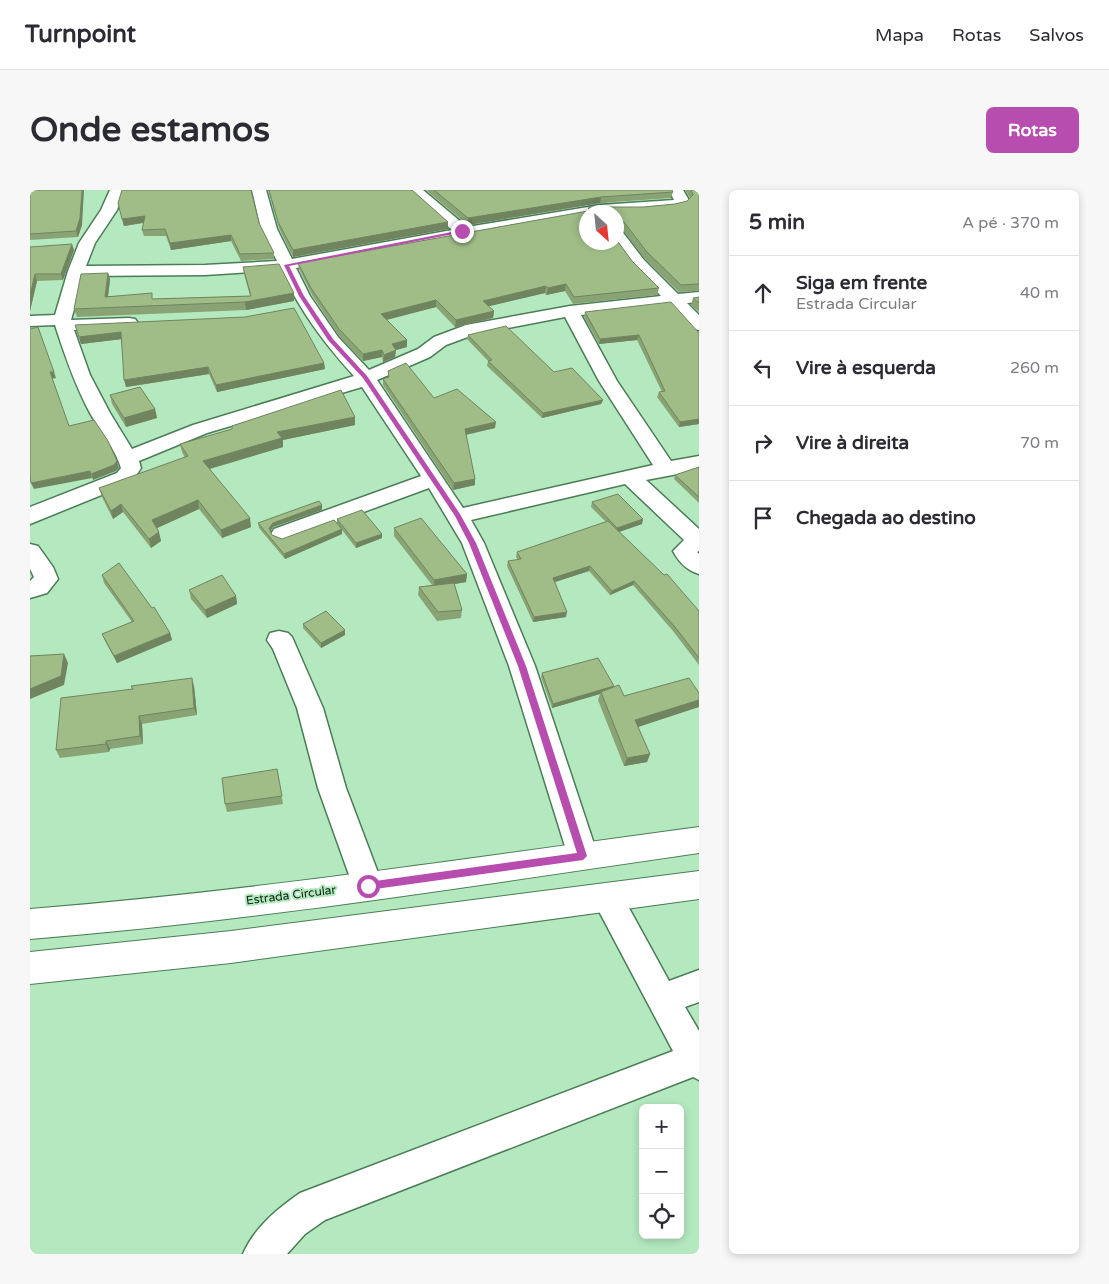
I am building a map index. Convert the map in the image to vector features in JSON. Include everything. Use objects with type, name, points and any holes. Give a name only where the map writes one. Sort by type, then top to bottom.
[{"type":"main road","name":"Estrada Circular","points":[[30,924],[93,919],[368,886],[699,840]]},
{"type":"main road","points":[[30,968],[231,947],[699,885]]},
{"type":"street","points":[[30,517],[40,511],[124,478],[131,468],[128,458],[100,413],[81,375],[63,323],[76,271],[88,243],[109,210],[117,190]]},
{"type":"street","points":[[259,190],[269,229],[286,265],[301,307],[365,377],[458,516],[473,543],[522,666],[583,856]]},
{"type":"street","points":[[414,190],[462,231]]},
{"type":"street","points":[[624,205],[682,204],[683,202],[676,190]]},
{"type":"street","points":[[76,271],[215,269],[286,265],[579,210]]},
{"type":"street","points":[[68,244],[88,243]]},
{"type":"street","points":[[624,244],[638,263],[699,325]]},
{"type":"street","points":[[128,458],[200,429],[356,382],[424,353],[440,341],[472,329],[570,311],[699,297]]},
{"type":"street","points":[[570,311],[608,381],[666,469]]},
{"type":"street","points":[[30,321],[63,323],[143,322]]},
{"type":"street","points":[[458,516],[573,491],[629,476],[699,463]]},
{"type":"street","points":[[629,476],[695,538],[695,545],[684,551],[699,566]]},
{"type":"street","points":[[282,534],[433,479]]},
{"type":"street","points":[[30,552],[45,574],[46,579],[38,587],[30,590]]},
{"type":"street","points":[[279,640],[283,644],[310,708],[332,788],[368,886]]},
{"type":"street","points":[[262,1254],[292,1221],[313,1206],[698,1061],[662,1000],[607,898]]},
{"type":"street","points":[[662,1000],[699,986]]},
{"type":"building","points":[[30,190],[82,190],[80,218],[76,231],[30,234]]},
{"type":"building","points":[[122,190],[251,190],[259,223],[274,253],[240,254],[231,235],[170,243],[165,229],[142,230],[145,216],[122,219],[118,203]]},
{"type":"building","points":[[269,190],[412,190],[448,222],[293,250],[278,222]]},
{"type":"building","points":[[434,190],[672,190],[673,192],[601,197],[468,218]]},
{"type":"building","points":[[691,190],[699,190],[699,284],[681,285],[647,252],[624,222],[624,207],[675,204],[687,201],[693,195]]},
{"type":"building","points":[[579,213],[579,250],[624,250],[632,261],[659,288],[574,297],[566,284],[548,288],[546,286],[483,301],[494,311],[456,320],[436,300],[381,314],[407,340],[392,344],[396,350],[384,355],[382,350],[363,354],[339,329],[311,288],[298,263]]},
{"type":"building","points":[[72,244],[61,274],[35,274],[30,295],[30,247]]},
{"type":"building","points":[[279,264],[294,293],[245,302],[74,309],[81,274],[108,273],[105,297],[152,293],[152,299],[251,296],[243,267]]},
{"type":"building","points":[[699,297],[699,303],[693,298]]},
{"type":"building","points":[[671,302],[699,333],[699,419],[680,422],[659,392],[665,391],[639,335],[600,339],[585,312]]},
{"type":"building","points":[[294,308],[324,363],[216,385],[208,367],[124,380],[121,332],[79,337],[75,325],[245,317]]},
{"type":"building","points":[[506,326],[554,372],[572,368],[603,400],[543,413],[488,361],[492,360],[468,335]]},
{"type":"building","points":[[38,327],[54,372],[50,372],[69,426],[94,420],[108,441],[117,461],[114,465],[91,474],[90,471],[31,483],[30,329]]},
{"type":"building","points":[[406,363],[434,398],[457,389],[496,422],[465,429],[475,479],[454,483],[383,379],[389,377],[388,371]]},
{"type":"building","points":[[140,387],[155,409],[124,418],[110,395]]},
{"type":"building","points":[[341,390],[355,417],[277,432],[282,438],[203,461],[250,518],[221,530],[198,500],[152,520],[159,532],[149,539],[121,504],[111,511],[99,488],[188,456],[180,444],[232,429],[232,426]]},
{"type":"building","points":[[699,467],[699,497],[675,475]]},
{"type":"building","points":[[618,494],[643,519],[617,528],[592,502]]},
{"type":"building","points":[[319,501],[322,505],[273,523],[269,528],[272,535],[282,539],[334,520],[342,529],[284,554],[258,523]]},
{"type":"building","points":[[362,510],[382,534],[356,543],[337,519]]},
{"type":"building","points":[[421,518],[467,574],[434,580],[394,528]]},
{"type":"building","points":[[608,521],[664,575],[667,574],[699,611],[699,658],[675,627],[634,581],[612,591],[590,566],[553,578],[567,612],[534,617],[508,561],[521,559],[517,552]]},
{"type":"building","points":[[119,563],[152,608],[154,607],[170,633],[114,656],[102,634],[134,621],[102,575]]},
{"type":"building","points":[[222,575],[236,596],[205,610],[189,590]]},
{"type":"building","points":[[454,583],[462,610],[438,612],[419,587]]},
{"type":"building","points":[[326,611],[345,630],[321,643],[303,624]]},
{"type":"building","points":[[64,654],[61,676],[30,689],[30,656]]},
{"type":"building","points":[[598,658],[614,686],[553,704],[542,673]]},
{"type":"building","points":[[192,678],[194,708],[139,716],[140,736],[106,741],[106,744],[56,750],[61,698],[133,689],[131,686]]},
{"type":"building","points":[[689,678],[699,693],[699,700],[635,720],[650,754],[627,758],[601,692],[619,685],[624,696]]},
{"type":"building","points":[[277,769],[282,796],[225,804],[222,778]]},
{"type":"route","points":[[368,886],[583,856],[522,666],[473,543],[458,516],[365,377],[331,340],[302,296],[286,265],[462,231]]}]
